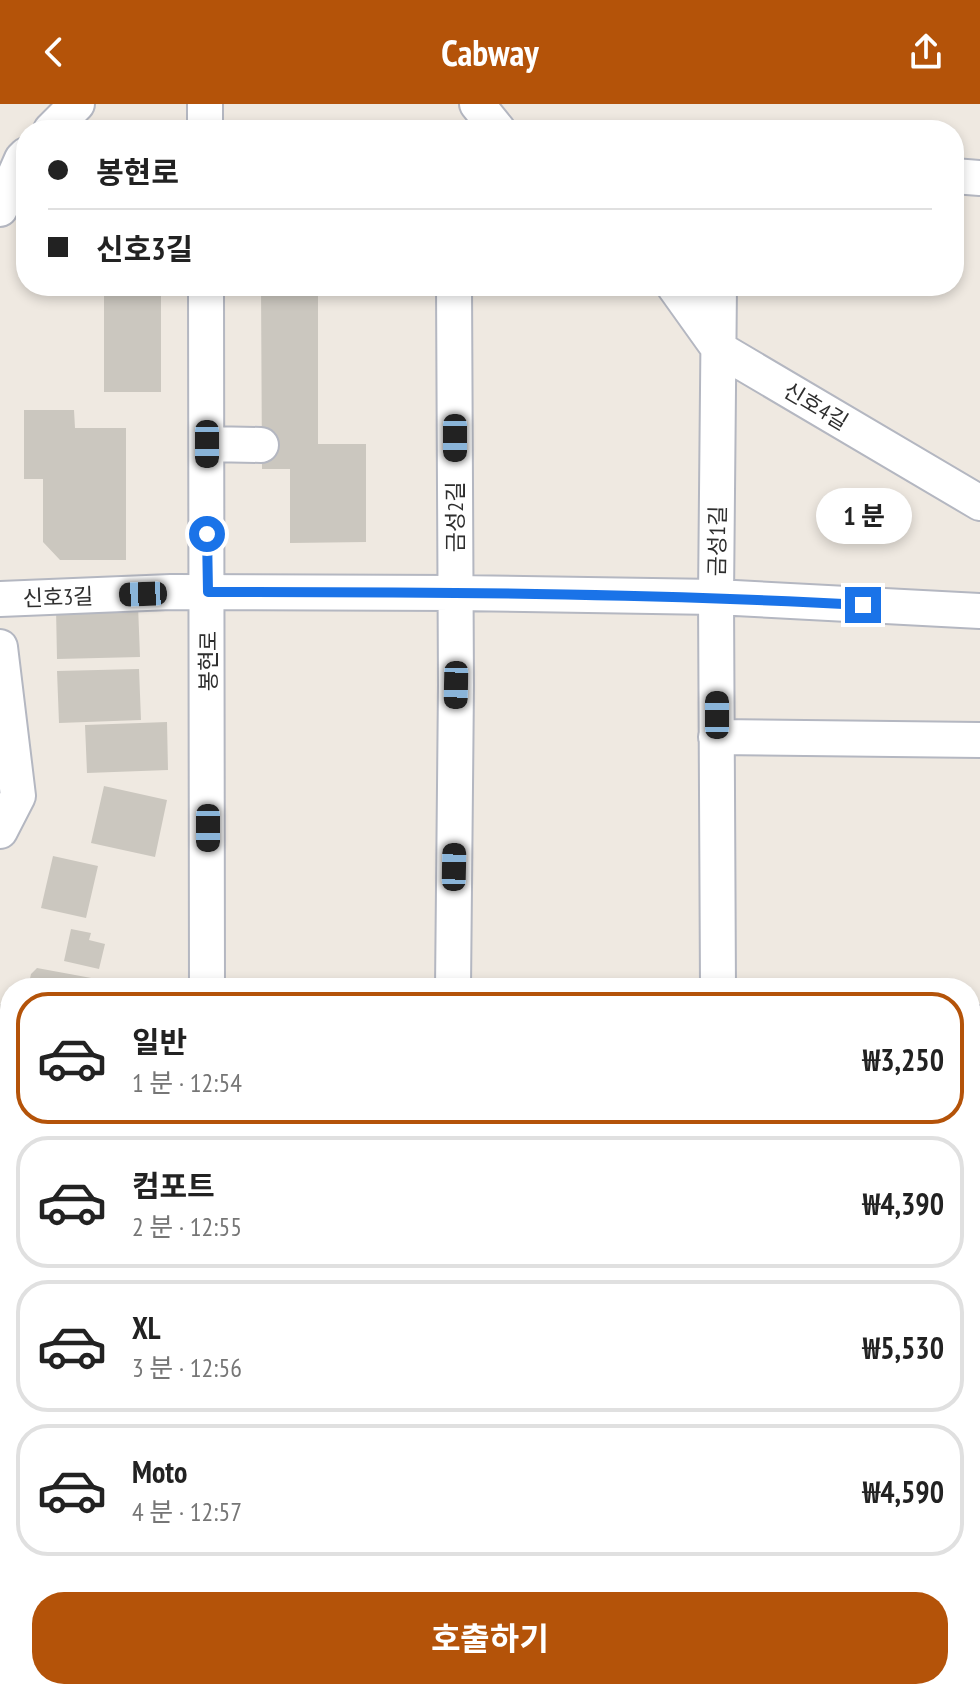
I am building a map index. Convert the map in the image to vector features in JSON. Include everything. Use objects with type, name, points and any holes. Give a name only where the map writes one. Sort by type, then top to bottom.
[{"type":"street","points":[[61,120],[77,104]]},
{"type":"street","points":[[477,104],[490,120]]},
{"type":"street","points":[[0,209],[16,164]]},
{"type":"street","name":"봉현로","points":[[206,296],[207,978]]},
{"type":"street","name":"금성2길","points":[[453,978],[456,685],[454,296]]},
{"type":"street","name":"신호4길","points":[[681,296],[719,349],[980,503]]},
{"type":"street","name":"금성1길","points":[[718,978],[716,597],[719,296]]},
{"type":"street","points":[[207,444],[261,445]]},
{"type":"street","name":"신호3길","points":[[0,599],[208,592],[455,593],[716,597],[980,611]]},
{"type":"street","points":[[0,647],[8,773],[18,796],[0,831]]},
{"type":"street","points":[[716,737],[980,740]]},
{"type":"building","points":[[104,296],[161,296],[161,392],[104,392]]},
{"type":"building","points":[[261,296],[318,296],[318,444],[366,444],[366,542],[290,543],[290,469],[262,469]]},
{"type":"building","points":[[24,410],[74,410],[75,428],[126,428],[126,560],[60,560],[43,542],[43,479],[24,479]]},
{"type":"building","points":[[138,605],[140,657],[57,659],[56,608]]},
{"type":"building","points":[[139,669],[141,720],[59,723],[57,671]]},
{"type":"building","points":[[167,722],[168,770],[87,773],[85,725]]},
{"type":"building","points":[[104,786],[167,800],[155,857],[91,843]]},
{"type":"building","points":[[53,856],[98,866],[86,918],[41,908]]},
{"type":"building","points":[[71,929],[91,933],[89,940],[105,944],[99,969],[64,961]]},
{"type":"building","points":[[37,968],[91,978],[30,978]]},
{"type":"route","points":[[207,534],[208,592],[716,597],[863,605]]}]
